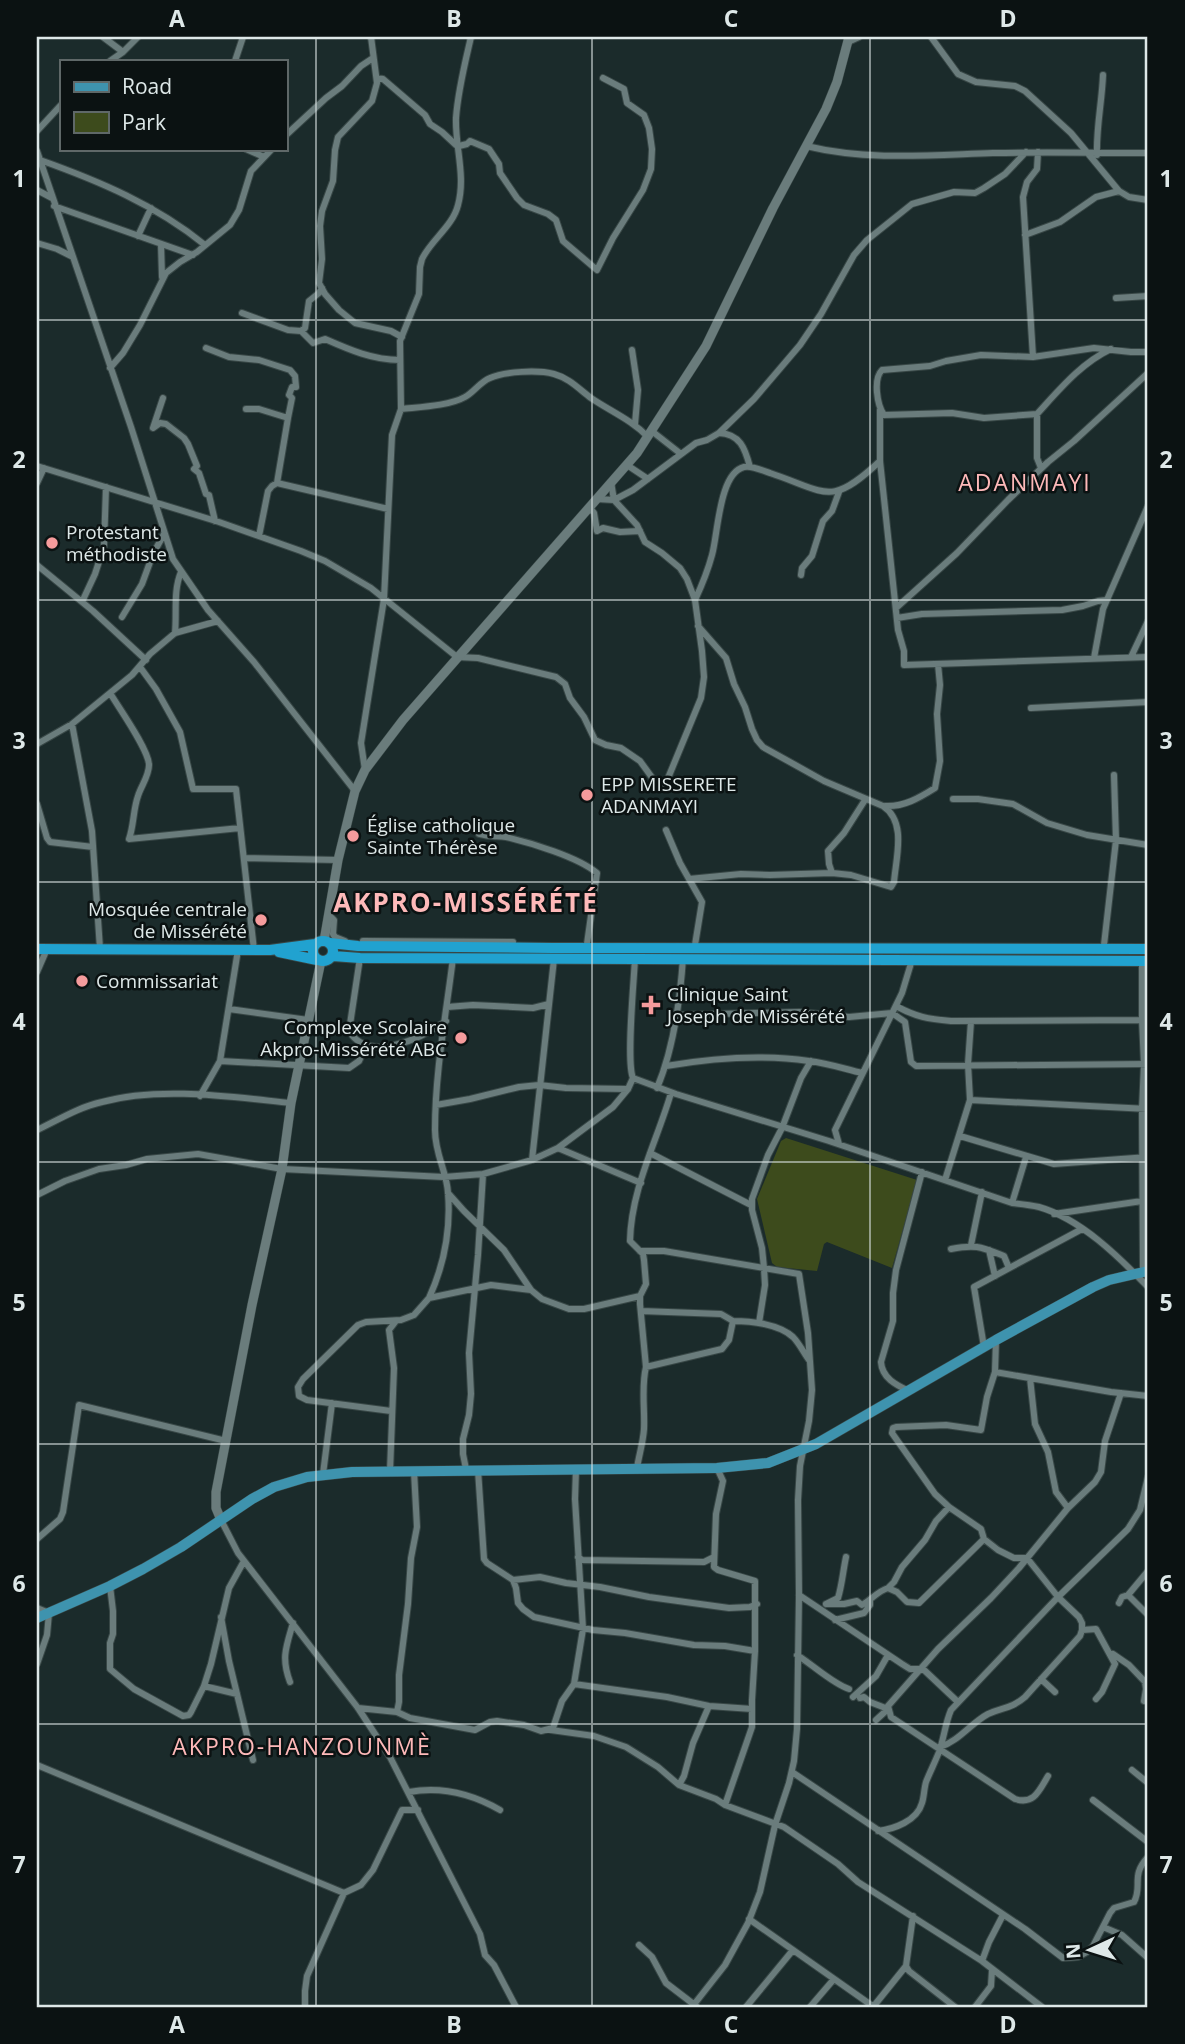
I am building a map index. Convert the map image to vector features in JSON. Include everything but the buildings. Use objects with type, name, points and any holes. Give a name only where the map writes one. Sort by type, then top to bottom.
[{"type":"highway","points":[[42,949],[270,950],[323,943],[601,953],[635,958],[1145,961]]},
{"type":"highway","points":[[270,950],[325,961],[334,951],[323,943]]},
{"type":"highway","points":[[319,961],[313,952],[323,943]]},
{"type":"highway","points":[[332,956],[554,959],[694,947],[1148,947]]},
{"type":"main road","points":[[323,943],[338,860],[355,791],[365,770],[403,720],[627,465],[650,434],[706,346],[757,240],[826,109],[837,82],[848,39]]},
{"type":"main road","points":[[221,1520],[215,1500],[282,1169],[291,1103],[319,961]]},
{"type":"main road","points":[[37,1618],[153,1564],[252,1499],[293,1480],[323,1474],[390,1471],[717,1468],[768,1462],[802,1451],[834,1436],[996,1340],[1093,1287],[1109,1280],[1142,1273]]},
{"type":"street","points":[[103,37],[123,52]]},
{"type":"street","points":[[111,60],[138,37]]},
{"type":"street","points":[[235,60],[243,37]]},
{"type":"street","points":[[371,37],[377,83],[372,101],[338,137],[333,181],[322,211],[322,258],[319,277],[322,288],[339,310],[355,323],[391,331],[402,337]]},
{"type":"street","points":[[365,770],[360,743],[384,599],[392,435],[401,409],[402,337],[419,294],[422,259],[454,215],[458,204],[461,170],[456,120],[471,37]]},
{"type":"street","points":[[848,39],[859,37]]},
{"type":"street","points":[[931,37],[958,74],[976,82],[1021,89],[1070,133],[1119,191],[1129,198],[1148,200]]},
{"type":"street","points":[[287,134],[373,58]]},
{"type":"street","points":[[1097,164],[1097,128],[1101,113],[1103,75]]},
{"type":"street","points":[[377,78],[383,79],[425,115],[430,124],[459,146]]},
{"type":"street","points":[[459,146],[470,141],[489,149],[517,198],[524,205],[556,220],[563,241],[597,270],[613,237],[643,190],[651,169],[652,149],[644,115],[626,103],[624,89],[603,78]]},
{"type":"street","points":[[37,131],[58,114]]},
{"type":"street","points":[[806,146],[831,152],[885,157],[1026,152],[1148,153]]},
{"type":"street","points":[[248,150],[264,157]]},
{"type":"street","points":[[110,368],[140,325],[162,280],[174,266],[223,232],[234,218],[251,172],[271,150]]},
{"type":"street","points":[[37,151],[173,559],[218,621],[254,662],[355,791]]},
{"type":"street","points":[[596,499],[614,500],[633,490],[696,443],[719,433],[754,399],[800,345],[854,255],[867,240],[912,204],[954,192],[975,193],[985,188],[1005,174],[1026,152]]},
{"type":"street","points":[[1033,357],[1024,188],[1037,169],[1038,152]]},
{"type":"street","points":[[40,160],[89,178],[139,201],[205,246]]},
{"type":"street","points":[[37,190],[51,198]]},
{"type":"street","points":[[1025,235],[1060,222],[1097,197],[1119,191]]},
{"type":"street","points":[[54,206],[193,255]]},
{"type":"street","points":[[138,236],[151,208]]},
{"type":"street","points":[[37,243],[72,257]]},
{"type":"street","points":[[162,244],[162,280]]},
{"type":"street","points":[[301,331],[304,328],[309,301],[322,288]]},
{"type":"street","points":[[1116,298],[1148,296]]},
{"type":"street","points":[[242,313],[288,330],[301,331],[313,343],[326,339],[355,352],[384,360],[400,360]]},
{"type":"street","points":[[206,348],[229,357],[259,360],[289,370],[295,376],[296,387],[289,390],[292,398],[277,483]]},
{"type":"street","points":[[1148,352],[1094,348],[1033,357],[981,355],[930,366],[882,370],[877,381],[880,461],[904,665],[1148,657]]},
{"type":"street","points":[[1041,468],[1037,458],[1037,414],[1068,380],[1100,354],[1111,349]]},
{"type":"street","points":[[632,350],[638,390],[635,424]]},
{"type":"street","points":[[401,409],[458,400],[468,396],[491,377],[506,373],[555,374],[681,454]]},
{"type":"street","points":[[896,608],[957,553],[1041,468],[1148,373]]},
{"type":"street","points":[[163,398],[153,428],[160,423],[166,424],[188,444],[197,466],[194,469],[209,495],[215,520]]},
{"type":"street","points":[[246,409],[253,408],[288,418]]},
{"type":"street","points":[[880,409],[884,415],[891,416],[952,413],[984,418],[1037,414]]},
{"type":"street","points":[[719,433],[729,433],[741,441],[750,467]]},
{"type":"street","points":[[695,600],[713,553],[723,496],[734,473],[742,467],[750,467],[816,491],[830,493],[839,492],[868,473],[880,461]]},
{"type":"street","points":[[627,465],[648,479]]},
{"type":"street","points":[[37,483],[40,467],[215,520],[325,561],[371,588],[457,657],[478,658],[561,680],[584,717],[594,740],[621,748],[640,761],[656,783],[662,785],[666,783],[701,698],[704,677],[695,600],[680,568],[645,542],[637,525],[614,500],[611,482]]},
{"type":"street","points":[[259,536],[268,491],[277,483],[388,509]]},
{"type":"street","points":[[82,602],[104,546],[106,487]]},
{"type":"street","points":[[801,575],[802,568],[812,556],[823,521],[832,511],[839,492]]},
{"type":"street","points":[[1094,657],[1103,609],[1148,506]]},
{"type":"street","points":[[589,507],[594,513],[597,531],[603,528],[620,532],[640,531]]},
{"type":"street","points":[[122,617],[142,584],[164,534]]},
{"type":"street","points":[[37,565],[145,660]]},
{"type":"street","points":[[175,633],[176,591],[181,572]]},
{"type":"street","points":[[897,618],[922,614],[1062,610],[1107,600]]},
{"type":"street","points":[[37,744],[72,724],[140,667],[175,633],[218,621]]},
{"type":"street","points":[[1131,657],[1148,621]]},
{"type":"street","points":[[698,626],[726,658],[752,729],[764,747],[824,781],[883,806],[896,807],[918,799],[935,788],[940,761],[938,664]]},
{"type":"street","points":[[140,667],[180,732],[193,789],[236,789],[254,950]]},
{"type":"street","points":[[110,693],[139,740],[149,763],[128,839],[240,828]]},
{"type":"street","points":[[1031,708],[1148,702]]},
{"type":"street","points":[[72,724],[93,847],[100,949]]},
{"type":"street","points":[[1104,945],[1116,840],[1114,775]]},
{"type":"street","points":[[953,799],[1013,804],[1047,823],[1087,835],[1148,845]]},
{"type":"street","points":[[832,873],[828,852],[844,834],[865,800]]},
{"type":"street","points":[[37,804],[50,842],[93,847]]},
{"type":"street","points":[[689,879],[741,874],[832,873],[851,875],[886,887],[893,886],[897,825],[894,816],[883,806]]},
{"type":"street","points":[[666,830],[702,902],[694,947]]},
{"type":"street","points":[[479,834],[491,838],[502,836],[546,850],[583,863],[597,873],[586,944]]},
{"type":"street","points":[[244,858],[338,860]]},
{"type":"street","points":[[329,915],[334,920],[333,934],[343,940],[694,947],[1148,947]]},
{"type":"street","points":[[37,972],[42,949]]},
{"type":"street","points":[[200,1096],[220,1061],[238,950]]},
{"type":"street","points":[[360,958],[349,1031],[358,1043],[366,1046],[393,1045],[417,1038],[446,1021]]},
{"type":"street","points":[[391,1411],[307,1400],[299,1396],[298,1387],[358,1325],[366,1322],[396,1321],[414,1315],[429,1298],[448,1237],[448,1194],[436,1149],[436,1105],[440,1051],[453,958]]},
{"type":"street","points":[[37,1195],[99,1169],[198,1154],[282,1169],[444,1177],[483,1174],[532,1160],[558,1148],[613,1107],[628,1089],[633,1078],[631,1039],[635,958]]},
{"type":"street","points":[[657,1087],[666,1066],[677,1015],[684,958]]},
{"type":"street","points":[[532,1160],[554,959]]},
{"type":"street","points":[[819,1138],[835,1130],[902,993],[912,960]]},
{"type":"street","points":[[1145,961],[1142,1020],[1146,1064],[1142,1273],[1148,1287]]},
{"type":"street","points":[[447,1007],[533,1008],[549,1004]]},
{"type":"street","points":[[895,1006],[924,1019],[1142,1020]]},
{"type":"street","points":[[229,1009],[308,1020]]},
{"type":"street","points":[[677,1015],[799,1012],[849,1017],[892,1013],[905,1022],[911,1062],[916,1066],[1146,1064]]},
{"type":"street","points":[[945,1180],[970,1100],[968,1065],[971,1021]]},
{"type":"street","points":[[220,1061],[349,1068],[359,1061],[366,1046]]},
{"type":"street","points":[[666,1066],[744,1058],[811,1061],[862,1073]]},
{"type":"street","points":[[759,1323],[765,1285],[764,1268],[751,1205],[768,1155],[811,1061]]},
{"type":"street","points":[[633,1078],[671,1093],[839,1144],[1012,1203],[1040,1208],[1082,1229],[1142,1273]]},
{"type":"street","points":[[436,1105],[539,1085],[628,1089]]},
{"type":"street","points":[[637,1468],[644,1429],[646,1367],[640,1296],[646,1284],[643,1254],[631,1242],[631,1225],[650,1153],[671,1093]]},
{"type":"street","points":[[37,1130],[103,1101],[156,1094],[226,1096],[291,1103]]},
{"type":"street","points":[[970,1100],[1145,1109]]},
{"type":"street","points":[[835,1130],[839,1144]]},
{"type":"street","points":[[960,1136],[1054,1164],[1145,1157]]},
{"type":"street","points":[[558,1148],[641,1183]]},
{"type":"street","points":[[650,1153],[751,1205]]},
{"type":"street","points":[[1012,1203],[1026,1157]]},
{"type":"street","points":[[909,1391],[892,1382],[881,1368],[881,1362],[893,1321],[896,1270],[922,1172]]},
{"type":"street","points":[[466,1469],[463,1439],[470,1415],[468,1353],[476,1288],[483,1174]]},
{"type":"street","points":[[971,1245],[982,1192]]},
{"type":"street","points":[[448,1194],[504,1250],[531,1290],[541,1299],[569,1309],[584,1309],[640,1296]]},
{"type":"street","points":[[1053,1214],[1142,1201]]},
{"type":"street","points":[[984,1347],[974,1287],[1082,1229]]},
{"type":"street","points":[[951,1249],[971,1245],[989,1250],[1004,1255],[1009,1268]]},
{"type":"street","points":[[989,1250],[995,1276]]},
{"type":"street","points":[[639,1945],[652,1957],[666,1983],[695,2006],[734,1952],[760,1892],[775,1825],[792,1772],[797,1729],[798,1500],[802,1451],[812,1390],[808,1333],[799,1274],[664,1251],[640,1251]]},
{"type":"street","points":[[429,1298],[499,1285],[531,1290]]},
{"type":"street","points":[[641,1311],[721,1314],[733,1321],[759,1323],[786,1332],[794,1338],[810,1362]]},
{"type":"street","points":[[380,1321],[389,1330],[394,1368],[390,1471]]},
{"type":"street","points":[[389,1330],[396,1321]]},
{"type":"street","points":[[646,1367],[722,1349],[729,1340],[733,1321]]},
{"type":"street","points":[[996,1340],[995,1372],[981,1430],[946,1426],[892,1428],[892,1433],[935,1494],[949,1507],[981,1529],[984,1539],[998,1550],[1014,1558],[1027,1558]]},
{"type":"street","points":[[995,1372],[1148,1396]]},
{"type":"street","points":[[1030,1378],[1035,1424],[1048,1452],[1056,1492],[1068,1508]]},
{"type":"street","points":[[876,1720],[938,1650],[992,1598],[1068,1508],[1095,1482],[1101,1472],[1105,1441],[1121,1393]]},
{"type":"street","points":[[323,1474],[332,1403]]},
{"type":"street","points":[[37,1539],[60,1519],[63,1512],[79,1405],[226,1441]]},
{"type":"street","points":[[717,1468],[723,1481],[716,1514],[712,1561],[718,1570],[755,1581],[757,1604],[752,1727],[726,1805]]},
{"type":"street","points":[[551,1730],[562,1701],[574,1684],[583,1629],[575,1499],[576,1469]]},
{"type":"street","points":[[478,1470],[484,1559],[513,1580],[518,1604],[523,1609],[534,1616],[583,1629],[755,1651]]},
{"type":"street","points":[[397,1712],[411,1558],[417,1527],[414,1471]]},
{"type":"street","points":[[878,1831],[892,1829],[919,1810],[925,1784],[940,1749],[951,1710],[1058,1597],[1128,1529],[1140,1510],[1148,1477]]},
{"type":"street","points":[[826,1604],[857,1601],[862,1605],[888,1588],[949,1507]]},
{"type":"street","points":[[221,1520],[244,1561],[358,1708],[390,1757],[480,1934],[485,1955],[494,1965],[516,2007]]},
{"type":"street","points":[[888,1588],[897,1592],[907,1602],[919,1602],[984,1539]]},
{"type":"street","points":[[819,1609],[838,1598],[846,1557]]},
{"type":"street","points":[[940,1749],[988,1715],[1015,1706],[1080,1636],[1082,1630],[1079,1617],[1058,1597],[1027,1558]]},
{"type":"street","points":[[579,1560],[712,1561]]},
{"type":"street","points":[[110,1586],[113,1634],[110,1643],[110,1669],[134,1689],[183,1716],[189,1715],[204,1686],[211,1664],[229,1588],[244,1561]]},
{"type":"street","points":[[1119,1603],[1148,1571]]},
{"type":"street","points":[[513,1580],[540,1577],[729,1608],[757,1604]]},
{"type":"street","points":[[799,1595],[910,1669],[923,1668],[958,1702]]},
{"type":"street","points":[[1128,1595],[1148,1615]]},
{"type":"street","points":[[835,1620],[864,1613],[870,1601]]},
{"type":"street","points":[[37,1608],[49,1613],[47,1635],[37,1664]]},
{"type":"street","points":[[221,1617],[253,1760]]},
{"type":"street","points":[[290,1682],[285,1667],[285,1654],[293,1623]]},
{"type":"street","points":[[1082,1630],[1096,1629],[1115,1664],[1096,1699]]},
{"type":"street","points":[[1111,1653],[1129,1665],[1147,1683],[1144,1701]]},
{"type":"street","points":[[797,1655],[849,1689]]},
{"type":"street","points":[[888,1655],[876,1676],[857,1697],[864,1697],[888,1709],[891,1717],[1005,1794],[1024,1802],[1030,1801],[1048,1776]]},
{"type":"street","points":[[910,1669],[913,1679]]},
{"type":"street","points":[[1041,1679],[1055,1692]]},
{"type":"street","points":[[574,1684],[667,1697],[709,1706],[752,1709]]},
{"type":"street","points":[[204,1686],[237,1694]]},
{"type":"street","points":[[679,1785],[709,1706]]},
{"type":"street","points":[[358,1708],[397,1712],[410,1718],[475,1730],[497,1721],[541,1731],[594,1736],[626,1747],[679,1785],[784,1827],[838,1864],[858,1882],[982,1961],[1042,2007]]},
{"type":"street","points":[[37,1765],[344,1893]]},
{"type":"street","points":[[1132,1770],[1148,1783]]},
{"type":"street","points":[[792,1772],[1063,1958],[1078,1957],[1093,1947],[1114,1908],[1134,1902],[1138,1892],[1137,1877],[1148,1857]]},
{"type":"street","points":[[409,1792],[425,1790],[463,1793],[500,1810]]},
{"type":"street","points":[[1093,1800],[1148,1842]]},
{"type":"street","points":[[305,2007],[307,1976],[344,1893],[361,1885],[373,1870],[402,1810],[418,1810]]},
{"type":"street","points":[[890,1839],[892,1829]]},
{"type":"street","points":[[982,1961],[1003,1915]]},
{"type":"street","points":[[749,1919],[873,2007],[906,1966],[913,1916]]},
{"type":"street","points":[[1103,1927],[1122,1935],[1148,1958]]},
{"type":"street","points":[[746,2007],[793,1950]]},
{"type":"street","points":[[906,1966],[956,2007]]},
{"type":"street","points":[[975,2007],[991,1986],[992,1970]]},
{"type":"street","points":[[810,2007],[834,1979]]},
{"type":"green space","points":[[786,1138],[917,1180],[892,1268],[827,1242],[824,1244],[817,1271],[777,1267],[772,1263],[757,1199],[781,1141]]},
{"type":"place","name":"Protestant méthodiste","points":[[52,543]]},
{"type":"place","name":"EPP MISSERETE ADANMAYI","points":[[587,795]]},
{"type":"place","name":"Église catholique Sainte Thérèse","points":[[353,836]]},
{"type":"place","name":"Mosquée centrale de Missérété","points":[[261,920]]},
{"type":"place","name":"Commissariat","points":[[82,981]]},
{"type":"place","name":"Clinique Saint Joseph de Missérété","points":[[651,1005]]},
{"type":"place","name":"Complexe Scolaire Akpro-Missérété ABC","points":[[461,1038]]},
{"type":"district","name":"ADANMAYI","points":[[1025,483]]},
{"type":"district","name":"AKPRO-MISSÉRÉTÉ","points":[[466,903]]},
{"type":"district","name":"AKPRO-HANZOUNMÈ","points":[[302,1747]]}]
